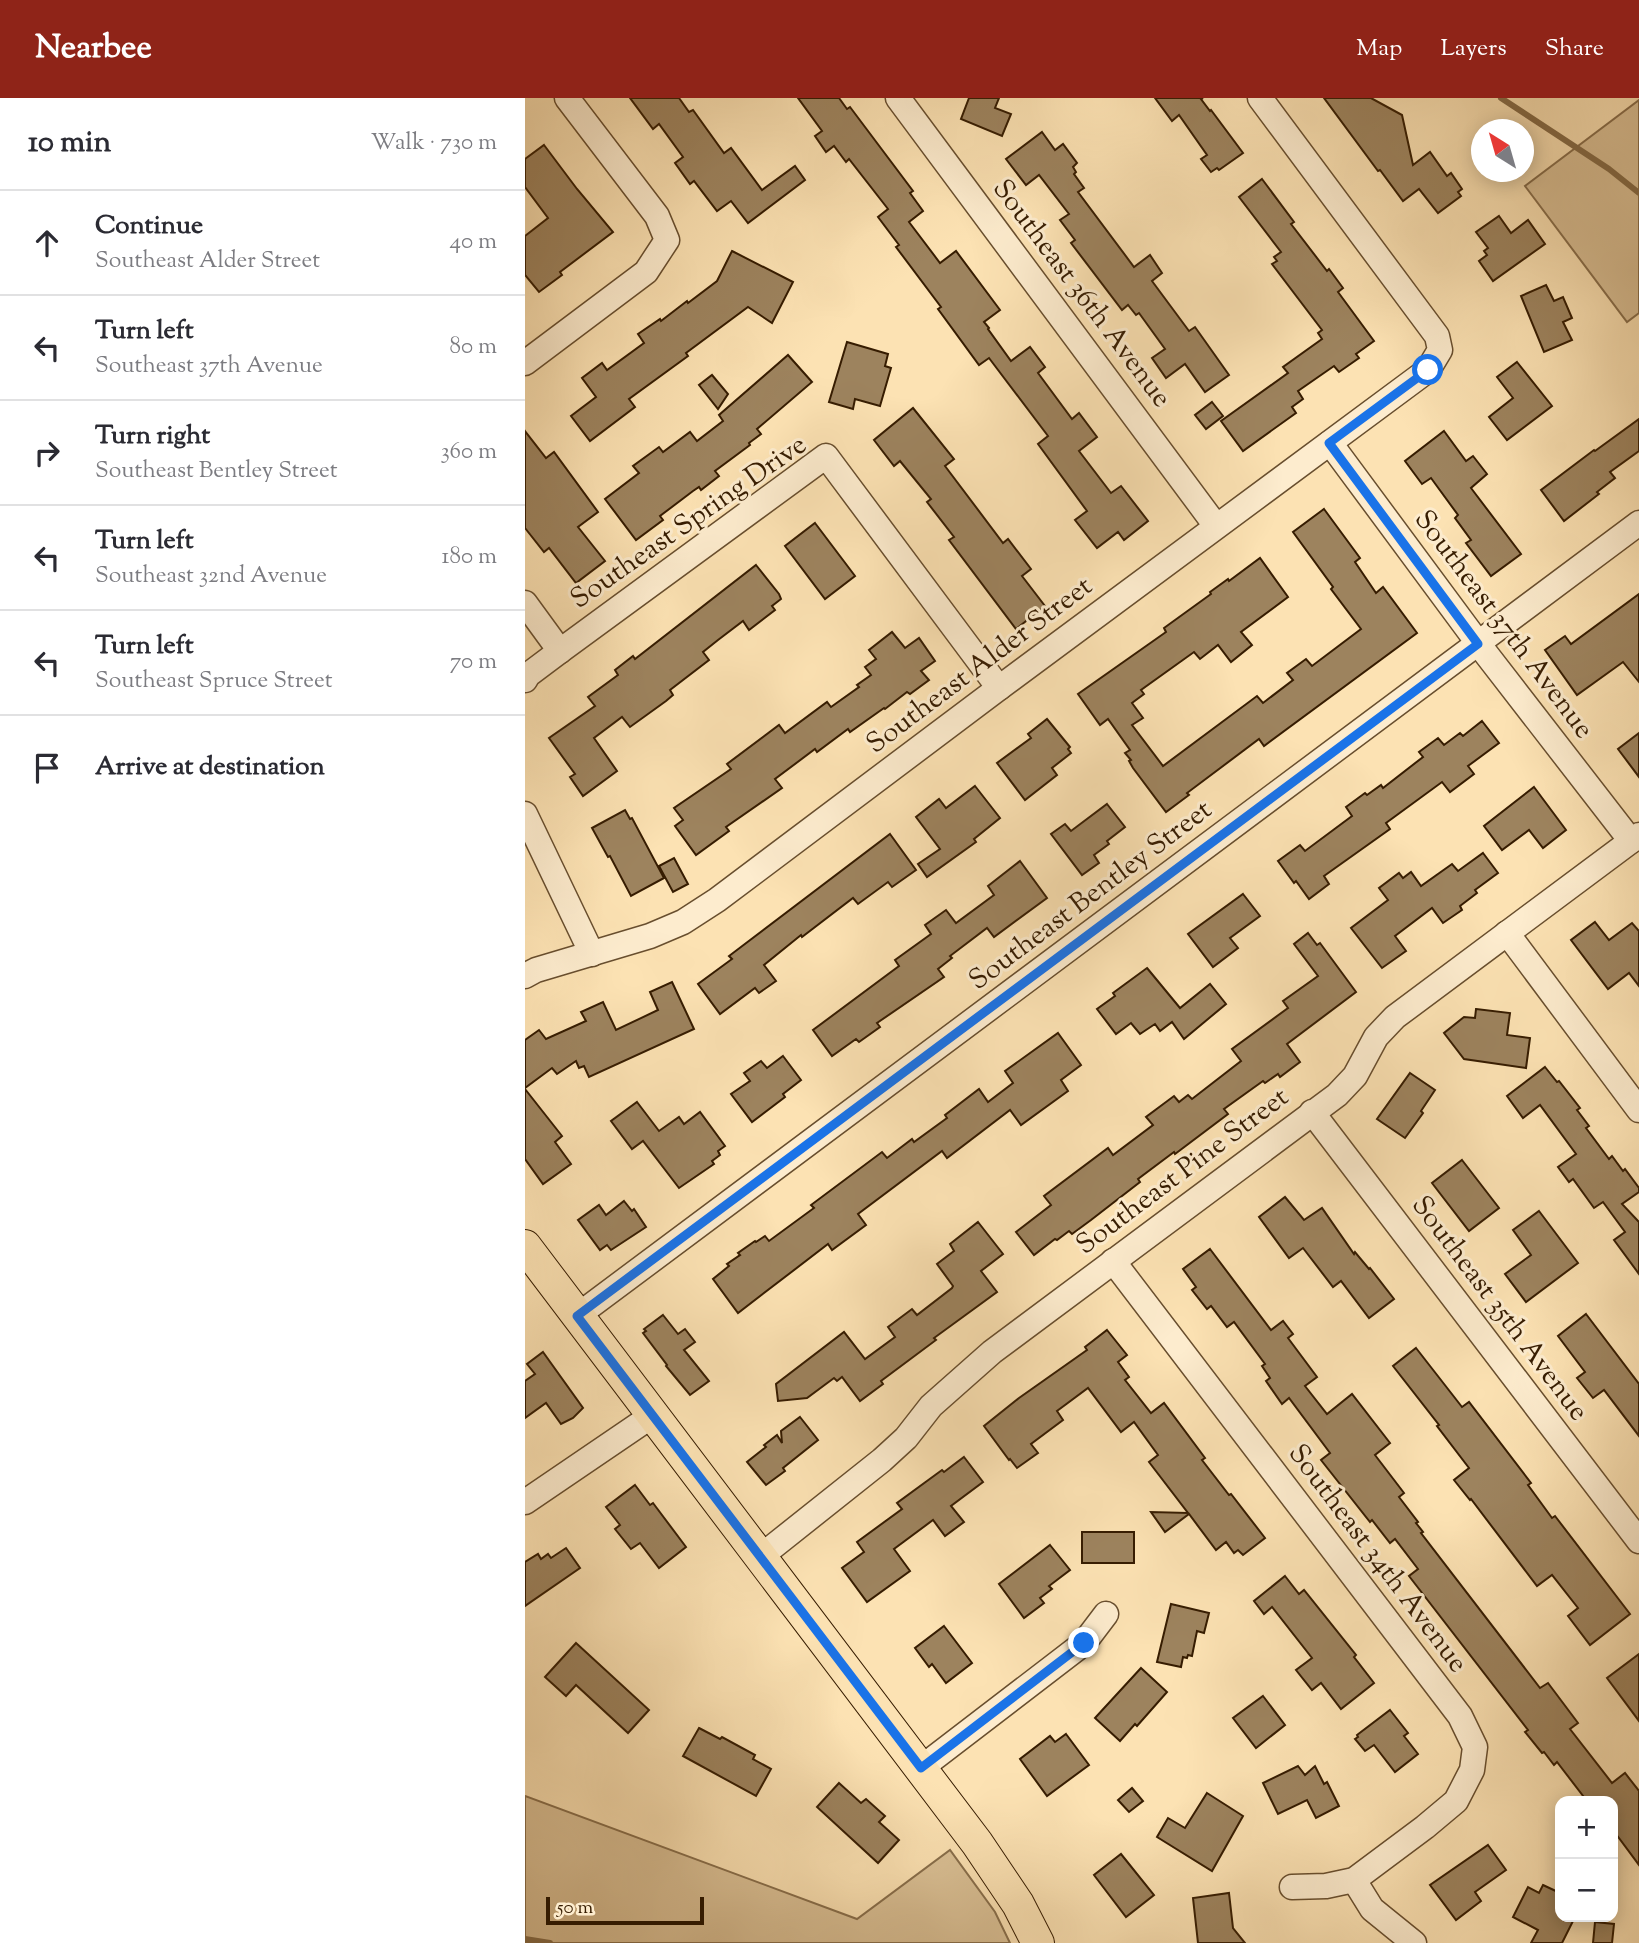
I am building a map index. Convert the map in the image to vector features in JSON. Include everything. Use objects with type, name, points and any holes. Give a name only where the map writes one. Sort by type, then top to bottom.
[{"type":"main road","points":[[525,1246],[994,1867],[1038,1943]]},
{"type":"street","points":[[525,363],[646,272],[667,240],[657,216],[567,98]]},
{"type":"street","name":"Southeast 36th Avenue","points":[[898,98],[1216,526]]},
{"type":"street","name":"Southeast Alder Street","points":[[525,976],[536,970],[650,936],[683,922],[717,900],[1428,370],[1440,351],[1437,337],[1260,98]]},
{"type":"street","name":"Southeast 37th Avenue","points":[[1329,443],[1478,644],[1635,838]]},
{"type":"street","name":"Southeast Spring Drive","points":[[525,680],[560,651],[827,456],[999,688]]},
{"type":"street","name":"Southeast Bentley Street","points":[[577,1316],[1639,523]]},
{"type":"street","points":[[525,603],[560,651]]},
{"type":"street","points":[[525,814],[592,954]]},
{"type":"street","name":"Southeast Pine Street","points":[[760,1557],[882,1460],[906,1438],[931,1406],[992,1352],[1337,1095],[1355,1076],[1376,1037],[1395,1017],[1635,838]]},
{"type":"street","points":[[1507,933],[1639,1110]]},
{"type":"street","name":"Southeast 35th Avenue","points":[[1312,1112],[1639,1541]]},
{"type":"street","name":"Southeast 34th Avenue","points":[[1113,1261],[1460,1716],[1475,1747],[1472,1770],[1456,1801],[1354,1880]]},
{"type":"street","points":[[525,1502],[653,1415]]},
{"type":"street","points":[[921,1768],[1084,1643],[1106,1614]]},
{"type":"street","points":[[1292,1887],[1326,1886],[1354,1880],[1372,1909],[1414,1943]]},
{"type":"shaded area","points":[[1639,100],[1639,313],[1627,322],[1525,186],[1534,182],[1534,179]]},
{"type":"shaded area","points":[[525,1796],[857,1919],[950,1850],[995,1912],[1010,1943],[525,1943]]},
{"type":"building","points":[[630,98],[679,98],[689,112],[693,110],[724,153],[731,148],[762,190],[795,166],[805,180],[748,223],[731,201],[717,211],[694,181],[690,184],[675,163],[683,157],[659,124],[653,129]]},
{"type":"building","points":[[798,98],[839,98],[847,109],[850,107],[913,191],[910,193],[923,211],[909,222],[940,263],[956,251],[1000,310],[984,322],[1011,361],[1030,347],[1045,367],[1038,373],[1072,419],[1079,413],[1097,437],[1079,451],[1111,493],[1121,486],[1148,521],[1124,540],[1118,532],[1097,548],[1075,520],[1087,511],[1038,444],[1048,436],[989,358],[979,365],[938,309],[941,307],[896,247],[899,245],[878,217],[888,209],[849,159],[846,162],[834,146],[826,152],[815,136],[822,131]]},
{"type":"building","points":[[969,98],[999,98],[995,108],[1011,114],[1002,136],[961,119]]},
{"type":"building","points":[[1155,98],[1203,98],[1201,99],[1243,153],[1219,170],[1217,168],[1211,172],[1201,159],[1207,155],[1179,115],[1172,121]]},
{"type":"building","points":[[1324,98],[1371,98],[1402,115],[1413,165],[1430,152],[1447,176],[1451,173],[1462,189],[1458,192],[1461,196],[1438,213],[1419,189],[1403,201]]},
{"type":"building","points":[[1042,132],[1055,150],[1063,144],[1077,163],[1073,167],[1076,172],[1074,174],[1084,188],[1078,192],[1134,267],[1150,255],[1162,273],[1152,281],[1189,331],[1195,327],[1229,375],[1205,392],[1185,364],[1166,378],[1152,358],[1165,349],[1139,313],[1136,315],[1128,305],[1122,310],[1071,243],[1075,240],[1060,220],[1069,214],[1039,175],[1026,185],[1006,159]]},
{"type":"building","points":[[544,145],[613,232],[560,272],[562,275],[539,292],[525,275],[525,236],[548,218],[525,187],[525,159]]},
{"type":"building","points":[[1262,179],[1294,222],[1291,224],[1343,288],[1338,292],[1374,341],[1356,354],[1359,358],[1339,372],[1334,366],[1298,391],[1303,399],[1292,407],[1296,413],[1243,451],[1221,421],[1288,373],[1283,367],[1322,339],[1318,333],[1322,330],[1272,264],[1277,261],[1274,257],[1281,252],[1239,197]]},
{"type":"building","points":[[1499,216],[1511,233],[1528,220],[1545,244],[1493,281],[1479,261],[1487,255],[1484,251],[1488,248],[1476,232]]},
{"type":"building","points":[[732,251],[793,282],[772,323],[748,307],[629,399],[635,407],[590,441],[571,416],[596,397],[582,378],[602,363],[607,370],[644,343],[638,334],[687,301],[688,303],[717,281]]},
{"type":"building","points":[[1546,285],[1554,301],[1563,297],[1572,318],[1563,322],[1572,340],[1544,352],[1521,296]]},
{"type":"building","points":[[847,342],[888,354],[885,366],[891,368],[880,406],[855,399],[853,409],[829,402]]},
{"type":"building","points":[[788,355],[812,382],[757,429],[761,434],[749,443],[750,445],[715,471],[719,476],[701,490],[699,487],[693,491],[660,516],[663,520],[636,540],[605,499],[639,473],[633,466],[659,447],[663,452],[690,432],[697,441],[723,421],[719,415]]},
{"type":"building","points":[[1517,362],[1552,406],[1507,440],[1489,417],[1513,398],[1497,377]]},
{"type":"building","points":[[712,375],[728,394],[718,409],[699,385]]},
{"type":"building","points":[[1212,402],[1223,416],[1206,429],[1195,415]]},
{"type":"building","points":[[913,408],[954,459],[945,466],[1003,543],[1008,539],[1031,569],[1022,576],[1045,606],[1016,629],[949,540],[954,537],[927,502],[931,499],[900,461],[894,466],[874,440]]},
{"type":"building","points":[[1639,419],[1639,451],[1610,472],[1615,478],[1564,521],[1541,490]]},
{"type":"building","points":[[525,431],[546,458],[554,452],[598,512],[578,527],[605,561],[576,583],[549,548],[544,552],[525,528]]},
{"type":"building","points":[[1444,431],[1466,461],[1473,456],[1487,474],[1471,488],[1521,554],[1491,576],[1466,543],[1471,540],[1455,518],[1458,515],[1431,478],[1422,484],[1405,461]]},
{"type":"building","points":[[1324,509],[1360,558],[1355,562],[1376,593],[1383,587],[1417,633],[1264,746],[1259,739],[1166,812],[1133,768],[1125,753],[1130,750],[1108,719],[1100,725],[1078,694],[1166,632],[1164,628],[1260,558],[1288,597],[1241,632],[1252,645],[1231,662],[1218,645],[1200,659],[1194,652],[1141,690],[1144,694],[1132,703],[1143,718],[1132,725],[1163,766],[1257,696],[1263,703],[1293,680],[1287,673],[1306,659],[1312,666],[1361,629],[1293,532]]},
{"type":"building","points":[[815,523],[855,576],[825,599],[785,546]]},
{"type":"building","points":[[756,565],[779,594],[781,599],[772,606],[775,610],[749,630],[743,621],[703,652],[709,660],[670,690],[673,695],[666,701],[630,727],[622,717],[594,738],[617,771],[583,796],[570,777],[575,774],[549,738],[595,706],[588,697],[618,675],[615,670],[633,656],[635,659]]},
{"type":"building","points":[[1639,594],[1639,682],[1623,662],[1577,695],[1545,650],[1565,636],[1571,644]]},
{"type":"building","points":[[892,632],[905,648],[919,638],[935,661],[921,671],[929,680],[850,732],[848,729],[817,752],[815,749],[775,779],[782,788],[726,827],[729,831],[696,855],[675,826],[683,820],[674,808],[731,769],[727,764],[779,725],[785,733],[827,702],[831,707],[859,687],[857,685],[871,675],[865,667],[876,659],[869,650]]},
{"type":"building","points":[[1047,719],[1070,747],[1068,749],[1071,753],[1052,768],[1057,775],[1025,800],[997,763],[1031,738],[1028,734]]},
{"type":"building","points":[[1482,721],[1499,743],[1468,766],[1474,774],[1450,792],[1442,782],[1386,823],[1390,829],[1324,876],[1329,884],[1309,899],[1278,861],[1300,845],[1305,851],[1352,816],[1346,807],[1365,793],[1367,795],[1381,785],[1383,788],[1423,757],[1419,752],[1438,738],[1444,745],[1460,733],[1463,736]]},
{"type":"building","points":[[1639,733],[1639,777],[1618,749]]},
{"type":"building","points":[[975,786],[1000,818],[974,839],[976,842],[927,877],[918,864],[940,849],[916,817],[939,799],[946,808]]},
{"type":"building","points":[[1534,787],[1566,830],[1543,848],[1529,830],[1502,850],[1484,826]]},
{"type":"building","points":[[1107,804],[1125,827],[1094,855],[1099,863],[1082,875],[1051,834],[1065,824],[1071,831]]},
{"type":"building","points":[[625,810],[664,878],[631,896],[592,828]]},
{"type":"building","points":[[890,834],[916,870],[892,887],[888,882],[858,904],[853,898],[802,937],[801,935],[764,965],[776,981],[759,993],[755,988],[720,1014],[698,984],[732,959],[729,956]]},
{"type":"building","points":[[1483,853],[1498,873],[1475,890],[1477,893],[1460,906],[1462,910],[1443,923],[1432,908],[1395,936],[1406,951],[1382,968],[1351,928],[1388,900],[1379,888],[1399,873],[1403,878],[1411,872],[1421,886],[1452,864],[1458,871]]},
{"type":"building","points":[[674,858],[688,884],[673,892],[659,866]]},
{"type":"building","points":[[1020,861],[1047,898],[994,937],[987,928],[950,956],[952,958],[938,969],[944,977],[877,1023],[880,1027],[859,1042],[856,1039],[832,1056],[813,1030],[899,966],[895,960],[931,934],[925,925],[946,910],[956,923],[994,895],[988,886]]},
{"type":"building","points":[[1243,894],[1260,916],[1230,938],[1238,948],[1213,967],[1188,934]]},
{"type":"building","points":[[1595,922],[1609,940],[1632,923],[1639,931],[1639,986],[1629,973],[1608,989],[1571,940]]},
{"type":"building","points":[[1308,933],[1317,945],[1320,943],[1356,992],[1287,1044],[1300,1062],[1280,1077],[1278,1074],[1265,1083],[1263,1081],[1224,1109],[1228,1114],[1138,1179],[1140,1182],[1091,1220],[1072,1234],[1069,1231],[1055,1239],[1034,1255],[1016,1232],[1051,1205],[1044,1196],[1108,1148],[1113,1155],[1153,1125],[1146,1117],[1174,1096],[1179,1102],[1188,1095],[1192,1099],[1241,1061],[1232,1049],[1288,1008],[1283,1001],[1318,976],[1294,944]]},
{"type":"building","points":[[1147,968],[1180,1008],[1210,984],[1226,1004],[1184,1039],[1172,1022],[1160,1031],[1155,1024],[1140,1034],[1131,1023],[1116,1034],[1097,1009],[1115,996],[1113,993]]},
{"type":"building","points":[[672,982],[694,1029],[589,1077],[584,1066],[579,1068],[576,1061],[557,1074],[552,1068],[525,1088],[525,1040],[539,1030],[546,1039],[586,1021],[581,1012],[603,1002],[616,1030],[658,1010],[650,992]]},
{"type":"building","points":[[1476,1009],[1510,1013],[1507,1035],[1530,1038],[1526,1068],[1464,1059],[1444,1033],[1464,1017],[1475,1018]]},
{"type":"building","points":[[1058,1033],[1081,1065],[1061,1080],[1068,1091],[1021,1125],[1010,1110],[947,1158],[942,1151],[858,1214],[866,1225],[832,1250],[828,1244],[738,1313],[713,1279],[740,1255],[738,1253],[765,1236],[769,1241],[814,1208],[811,1205],[882,1152],[887,1158],[912,1139],[914,1142],[947,1118],[945,1115],[979,1089],[988,1102],[1013,1083],[1005,1071]]},
{"type":"building","points":[[783,1056],[801,1080],[783,1094],[785,1097],[752,1122],[731,1094],[750,1081],[744,1073],[761,1061],[767,1068]]},
{"type":"building","points":[[1545,1067],[1580,1108],[1577,1110],[1589,1126],[1586,1128],[1609,1159],[1612,1156],[1639,1188],[1639,1192],[1622,1204],[1639,1222],[1639,1274],[1614,1240],[1625,1232],[1603,1202],[1594,1208],[1573,1179],[1569,1182],[1558,1167],[1576,1154],[1540,1105],[1523,1118],[1507,1096]]},
{"type":"building","points":[[1410,1073],[1435,1090],[1405,1138],[1377,1119]]},
{"type":"building","points":[[525,1089],[562,1136],[555,1142],[571,1164],[543,1184],[525,1159]]},
{"type":"building","points":[[637,1102],[659,1131],[679,1117],[684,1124],[700,1112],[725,1146],[718,1151],[720,1155],[712,1161],[714,1164],[679,1188],[643,1141],[632,1149],[611,1121]]},
{"type":"building","points":[[1462,1160],[1499,1208],[1469,1231],[1432,1183]]},
{"type":"building","points":[[1285,1197],[1304,1220],[1322,1208],[1354,1254],[1355,1252],[1370,1268],[1394,1299],[1369,1318],[1341,1281],[1333,1287],[1303,1248],[1289,1258],[1259,1217]]},
{"type":"building","points":[[624,1201],[632,1211],[634,1209],[646,1227],[611,1250],[607,1245],[600,1250],[578,1220],[599,1205],[606,1215]]},
{"type":"building","points":[[1539,1211],[1578,1263],[1526,1302],[1505,1274],[1531,1255],[1513,1230]]},
{"type":"building","points":[[978,1222],[1003,1254],[981,1271],[997,1292],[934,1338],[936,1340],[881,1381],[883,1384],[860,1401],[842,1377],[837,1381],[834,1378],[807,1398],[778,1401],[776,1384],[844,1332],[865,1359],[895,1337],[888,1327],[912,1309],[917,1315],[952,1288],[937,1264],[954,1251],[950,1244]]},
{"type":"building","points":[[1210,1249],[1271,1330],[1283,1321],[1293,1334],[1288,1338],[1317,1377],[1305,1386],[1327,1414],[1352,1394],[1390,1443],[1375,1455],[1404,1493],[1399,1497],[1418,1522],[1416,1523],[1423,1532],[1421,1533],[1540,1688],[1548,1683],[1578,1723],[1570,1729],[1612,1783],[1625,1773],[1639,1791],[1639,1865],[1618,1837],[1618,1796],[1583,1796],[1557,1762],[1554,1765],[1544,1752],[1542,1753],[1525,1732],[1528,1730],[1409,1576],[1418,1569],[1395,1539],[1390,1543],[1372,1520],[1370,1522],[1321,1460],[1330,1453],[1289,1398],[1282,1404],[1266,1381],[1270,1378],[1262,1366],[1265,1364],[1234,1322],[1227,1327],[1211,1306],[1207,1309],[1192,1290],[1196,1287],[1183,1269]]},
{"type":"building","points":[[1586,1314],[1639,1384],[1639,1436],[1604,1390],[1593,1398],[1577,1378],[1585,1372],[1558,1336]]},
{"type":"building","points":[[663,1315],[678,1334],[685,1329],[695,1342],[684,1350],[709,1381],[690,1395],[643,1333],[646,1331],[644,1329]]},
{"type":"building","points":[[1107,1330],[1127,1355],[1118,1362],[1129,1377],[1125,1380],[1151,1413],[1164,1403],[1205,1458],[1202,1460],[1265,1538],[1243,1555],[1238,1550],[1234,1553],[1226,1542],[1216,1550],[1189,1514],[1165,1532],[1151,1512],[1188,1513],[1149,1462],[1158,1455],[1134,1422],[1121,1432],[1088,1388],[1057,1411],[1063,1420],[1031,1444],[1038,1453],[1017,1468],[984,1426],[1087,1350],[1085,1347]]},
{"type":"building","points":[[1416,1348],[1462,1407],[1469,1402],[1531,1483],[1528,1485],[1552,1518],[1555,1516],[1630,1614],[1590,1645],[1568,1616],[1578,1608],[1552,1575],[1537,1586],[1454,1480],[1469,1468],[1393,1366]]},
{"type":"building","points":[[543,1352],[583,1408],[573,1418],[561,1424],[546,1403],[525,1418],[525,1381],[535,1374],[527,1364]]},
{"type":"building","points":[[800,1417],[818,1440],[766,1485],[747,1462],[777,1435],[782,1443],[781,1431]]},
{"type":"building","points":[[964,1457],[983,1482],[951,1506],[964,1522],[945,1536],[933,1520],[894,1549],[910,1571],[867,1602],[842,1568],[864,1552],[857,1542],[902,1509],[897,1503]]},
{"type":"building","points":[[635,1485],[650,1505],[653,1503],[686,1547],[659,1568],[640,1543],[631,1549],[615,1529],[620,1525],[606,1507]]},
{"type":"building","points":[[1082,1532],[1134,1532],[1134,1563],[1082,1563]]},
{"type":"building","points":[[1050,1545],[1070,1570],[1049,1586],[1052,1589],[1040,1598],[1044,1603],[1024,1618],[999,1584]]},
{"type":"building","points":[[566,1548],[580,1568],[525,1606],[525,1562],[538,1554],[541,1559],[548,1554],[551,1558]]},
{"type":"building","points":[[1285,1576],[1299,1594],[1304,1590],[1356,1655],[1354,1657],[1374,1683],[1341,1709],[1321,1683],[1312,1690],[1296,1670],[1312,1658],[1272,1607],[1264,1614],[1254,1601]]},
{"type":"building","points":[[1171,1604],[1209,1613],[1204,1633],[1197,1631],[1192,1656],[1183,1657],[1181,1667],[1157,1662]]},
{"type":"building","points":[[944,1626],[972,1663],[946,1683],[932,1664],[929,1667],[915,1648]]},
{"type":"building","points":[[576,1643],[649,1710],[628,1733],[576,1685],[566,1696],[545,1677]]},
{"type":"building","points":[[1639,1654],[1639,1721],[1607,1678]]},
{"type":"building","points":[[1141,1668],[1167,1692],[1120,1741],[1095,1718]]},
{"type":"building","points":[[1263,1696],[1285,1725],[1256,1748],[1233,1718]]},
{"type":"building","points":[[1390,1710],[1408,1733],[1404,1736],[1418,1754],[1395,1772],[1374,1745],[1365,1751],[1355,1739]]},
{"type":"building","points":[[699,1728],[755,1755],[753,1759],[771,1769],[756,1796],[683,1756]]},
{"type":"building","points":[[1066,1734],[1089,1765],[1047,1796],[1020,1759],[1050,1736],[1055,1742]]},
{"type":"building","points":[[1298,1766],[1305,1775],[1315,1766],[1339,1806],[1316,1818],[1307,1800],[1278,1814],[1263,1783]]},
{"type":"building","points":[[839,1783],[861,1803],[866,1799],[885,1816],[879,1822],[899,1840],[878,1863],[817,1807]]},
{"type":"building","points":[[1132,1788],[1143,1801],[1129,1812],[1118,1800]]},
{"type":"building","points":[[1207,1793],[1243,1816],[1212,1871],[1157,1837],[1168,1818],[1185,1828]]},
{"type":"building","points":[[1488,1845],[1506,1870],[1475,1892],[1481,1901],[1456,1920],[1430,1885]]},
{"type":"building","points":[[1121,1854],[1154,1895],[1126,1917],[1094,1875]]},
{"type":"building","points":[[1543,1885],[1555,1891],[1555,1922],[1572,1922],[1562,1943],[1531,1943],[1538,1930],[1513,1917],[1528,1887],[1539,1893]]},
{"type":"building","points":[[1229,1893],[1233,1928],[1245,1943],[1198,1943],[1193,1898]]},
{"type":"building","points":[[1595,1922],[1614,1924],[1612,1943],[1593,1943]]},
{"type":"waterway","points":[[1501,98],[1609,169],[1639,193]]},
{"type":"waterway","points":[[525,1939],[550,1943]]},
{"type":"route","points":[[1084,1643],[921,1768],[577,1316],[1478,644],[1329,443],[1428,370]]}]
